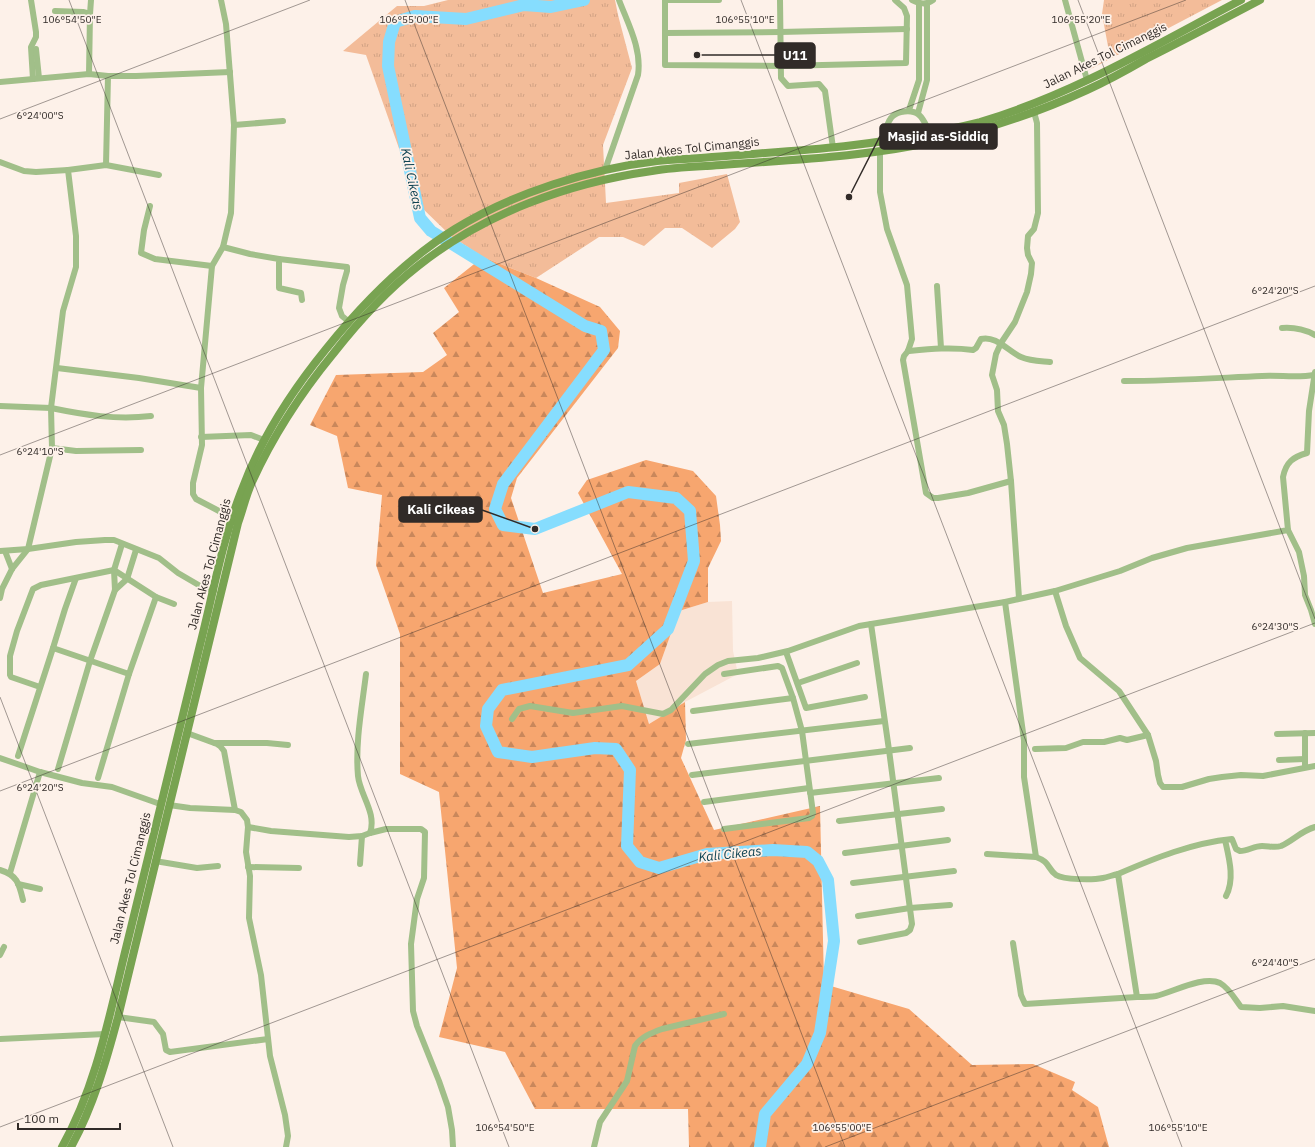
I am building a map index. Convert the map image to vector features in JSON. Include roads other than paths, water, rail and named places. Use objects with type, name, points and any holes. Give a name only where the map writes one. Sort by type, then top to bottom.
[{"type":"main road","name":"Jalan Akes Tol Cimanggis","points":[[62,1147],[103,1057],[118,1017],[238,522],[251,484],[272,434],[299,382],[348,321],[390,279],[418,260],[506,212],[544,197],[609,178],[655,170],[838,150],[930,133],[1032,108],[1241,0]]},
{"type":"main road","points":[[838,150],[880,151],[935,142],[980,130],[1032,108],[1088,90],[1260,0]]},
{"type":"main road","name":"Jalan Akes Tol Cimanggis","points":[[71,1147],[94,1095],[103,1057],[105,1034],[232,514],[250,466],[264,440],[272,434],[307,386],[354,327],[418,260],[452,231],[471,219],[502,204],[542,189],[605,170],[656,162],[838,150]]},
{"type":"street","points":[[31,0],[36,32],[36,36],[31,47],[36,78]]},
{"type":"street","points":[[88,74],[91,0]]},
{"type":"street","points":[[221,0],[226,24],[234,125],[231,213],[223,247],[212,266],[201,388],[202,445],[193,483],[193,494],[196,499],[219,510],[232,514]]},
{"type":"street","points":[[605,170],[638,75],[640,64],[638,50],[619,0]]},
{"type":"street","points":[[719,0],[665,0],[665,65],[781,66],[906,63],[907,16],[904,8],[898,1]]},
{"type":"street","points":[[780,0],[781,78],[788,86],[819,84],[825,91],[838,150]]},
{"type":"street","points":[[912,0],[919,3],[930,2],[927,80],[918,113]]},
{"type":"street","points":[[1065,0],[1088,80]]},
{"type":"street","points":[[909,110],[919,80],[919,3]]},
{"type":"street","points":[[55,11],[83,12],[90,14]]},
{"type":"street","points":[[665,33],[907,29]]},
{"type":"street","points":[[36,50],[36,78]]},
{"type":"street","points":[[0,82],[88,74],[108,76],[230,72]]},
{"type":"street","points":[[106,164],[108,76]]},
{"type":"street","points":[[1019,598],[1008,444],[1004,425],[998,410],[997,390],[992,375],[996,354],[1001,343],[1015,322],[1031,274],[1032,263],[1028,255],[1027,248],[1028,236],[1034,229],[1038,213],[1037,123],[1032,108]]},
{"type":"street","points":[[882,142],[888,122],[892,116],[896,113],[909,110],[918,113],[925,121],[930,133]]},
{"type":"street","points":[[234,125],[283,121]]},
{"type":"street","points":[[880,151],[880,192],[887,228],[907,285],[912,339],[903,360],[926,493],[933,498],[938,498],[968,493],[1011,482]]},
{"type":"street","points":[[0,162],[24,171],[36,172],[68,170],[106,164],[159,175]]},
{"type":"street","points":[[0,598],[2,589],[12,569],[28,549],[52,448],[51,408],[63,311],[76,267],[76,236],[68,170]]},
{"type":"street","points":[[150,206],[144,230],[141,253],[155,259],[212,266]]},
{"type":"street","points":[[223,247],[279,259],[347,268],[342,285],[339,308],[342,316],[348,321]]},
{"type":"street","points":[[279,259],[279,288],[301,293],[302,300]]},
{"type":"street","points":[[937,286],[941,348]]},
{"type":"street","points":[[1282,328],[1296,328],[1315,335]]},
{"type":"street","points":[[908,351],[941,348],[964,348],[973,350],[983,338],[1001,343],[1010,351],[1022,358],[1033,361],[1050,362]]},
{"type":"street","points":[[57,368],[139,378],[201,388]]},
{"type":"street","points":[[1124,381],[1273,375],[1308,376],[1315,374],[1309,411],[1308,453]]},
{"type":"street","points":[[0,406],[51,408],[86,415],[118,418],[150,416]]},
{"type":"street","points":[[202,437],[252,435],[264,440]]},
{"type":"street","points":[[52,448],[76,451],[141,450]]},
{"type":"street","points":[[1315,452],[1294,457],[1290,461],[1283,477],[1288,530],[1299,552],[1304,576],[1305,595],[1315,624]]},
{"type":"street","points":[[512,719],[519,709],[530,706],[573,713],[622,706],[663,714],[671,710],[705,674],[728,661],[758,658],[786,652],[859,626],[1005,602],[1055,591],[1120,571],[1152,558],[1187,548],[1250,538],[1288,530]]},
{"type":"street","points":[[12,569],[2,551],[76,542],[114,540],[159,558],[178,573],[202,587],[214,591]]},
{"type":"street","points":[[58,769],[90,661],[115,590],[114,570],[122,544]]},
{"type":"street","points":[[115,590],[127,579],[136,550]]},
{"type":"street","points":[[40,687],[11,677],[10,675],[10,656],[17,631],[33,589],[41,585],[114,570],[156,597],[174,604]]},
{"type":"street","points":[[18,756],[76,578]]},
{"type":"street","points":[[1055,591],[1066,626],[1080,658],[1119,691],[1148,735],[1156,761],[1160,783],[1163,787],[1182,787],[1209,779],[1222,777],[1241,775],[1263,776],[1315,766]]},
{"type":"street","points":[[98,778],[129,674],[156,597]]},
{"type":"street","points":[[1005,602],[1024,740],[1024,777],[1036,857]]},
{"type":"street","points":[[860,942],[906,933],[910,930],[912,924],[894,784],[870,624]]},
{"type":"street","points":[[53,648],[129,674]]},
{"type":"street","points":[[786,652],[806,708],[865,697]]},
{"type":"street","points":[[798,683],[857,663]]},
{"type":"street","points":[[724,674],[780,666],[793,698],[802,731],[813,813],[809,818],[724,829]]},
{"type":"street","points":[[366,674],[360,728],[358,778],[371,818],[370,833]]},
{"type":"street","points":[[693,711],[793,698]]},
{"type":"street","points":[[688,744],[884,721]]},
{"type":"street","points":[[187,733],[213,742],[220,746],[225,754],[235,810]]},
{"type":"street","points":[[1277,734],[1315,733]]},
{"type":"street","points":[[1279,760],[1305,762],[1305,734]]},
{"type":"street","points":[[1036,749],[1066,748],[1083,742],[1104,742],[1120,738],[1127,740],[1148,735]]},
{"type":"street","points":[[213,742],[288,745]]},
{"type":"street","points":[[692,775],[910,748]]},
{"type":"street","points":[[0,758],[40,772],[82,783],[112,787],[160,804]]},
{"type":"street","points":[[10,873],[40,772]]},
{"type":"street","points":[[704,802],[894,784],[939,778]]},
{"type":"street","points":[[169,805],[190,808],[235,810],[241,812],[246,817],[248,827],[246,847],[250,876],[249,918],[261,975],[271,1062],[285,1115],[288,1136],[286,1147]]},
{"type":"street","points":[[840,821],[898,816],[942,810]]},
{"type":"street","points":[[248,827],[283,832],[335,836],[362,836],[386,829],[414,828],[421,829],[425,832],[424,878],[417,899],[411,944],[413,1011],[417,1026],[440,1081],[448,1107],[453,1147]]},
{"type":"street","points":[[988,854],[1036,857],[1044,860],[1055,874],[1061,877],[1092,879],[1118,874],[1174,851],[1209,842],[1233,840],[1238,851],[1264,846],[1278,847],[1302,832],[1315,827]]},
{"type":"street","points":[[360,864],[362,836]]},
{"type":"street","points":[[845,853],[948,840]]},
{"type":"street","points":[[1225,840],[1231,883],[1226,896]]},
{"type":"street","points":[[155,861],[197,868],[218,866]]},
{"type":"street","points":[[248,867],[299,868]]},
{"type":"street","points":[[0,870],[10,873],[14,877],[23,900]]},
{"type":"street","points":[[853,883],[954,871]]},
{"type":"street","points":[[1118,874],[1137,997]]},
{"type":"street","points":[[18,884],[40,888]]},
{"type":"street","points":[[858,916],[910,908],[950,905]]},
{"type":"street","points":[[1013,943],[1021,995],[1026,1004],[1156,996],[1194,983],[1211,981],[1220,983],[1241,1006],[1260,1008],[1283,1006],[1315,1011]]},
{"type":"street","points":[[0,955],[4,947]]},
{"type":"street","points":[[594,1147],[600,1122],[627,1081],[635,1046],[638,1042],[662,1029],[724,1014]]},
{"type":"street","points":[[118,1017],[154,1022],[163,1034],[166,1050],[170,1052],[268,1039]]},
{"type":"street","points":[[0,1039],[105,1034]]},
{"type":"waterway","name":"Kali Cikeas","points":[[584,0],[551,7],[524,5],[466,19],[415,16],[395,22],[389,42],[388,66],[420,218],[431,231],[585,326],[601,331],[604,350],[503,484],[495,509],[503,525],[535,529],[628,492],[676,498],[690,511],[694,561],[668,629],[628,665],[502,690],[488,709],[486,726],[498,752],[532,757],[595,748],[616,749],[630,770],[627,846],[640,862],[659,868],[707,854],[773,850],[807,852],[818,861],[828,880],[834,941],[820,1033],[807,1064],[765,1114],[760,1147]]},
{"type":"place","name":"U11","points":[[697,55]]},
{"type":"place","name":"Masjid as-Siddiq","points":[[849,197]]},
{"type":"place","name":"Kali Cikeas","points":[[535,529]]}]
